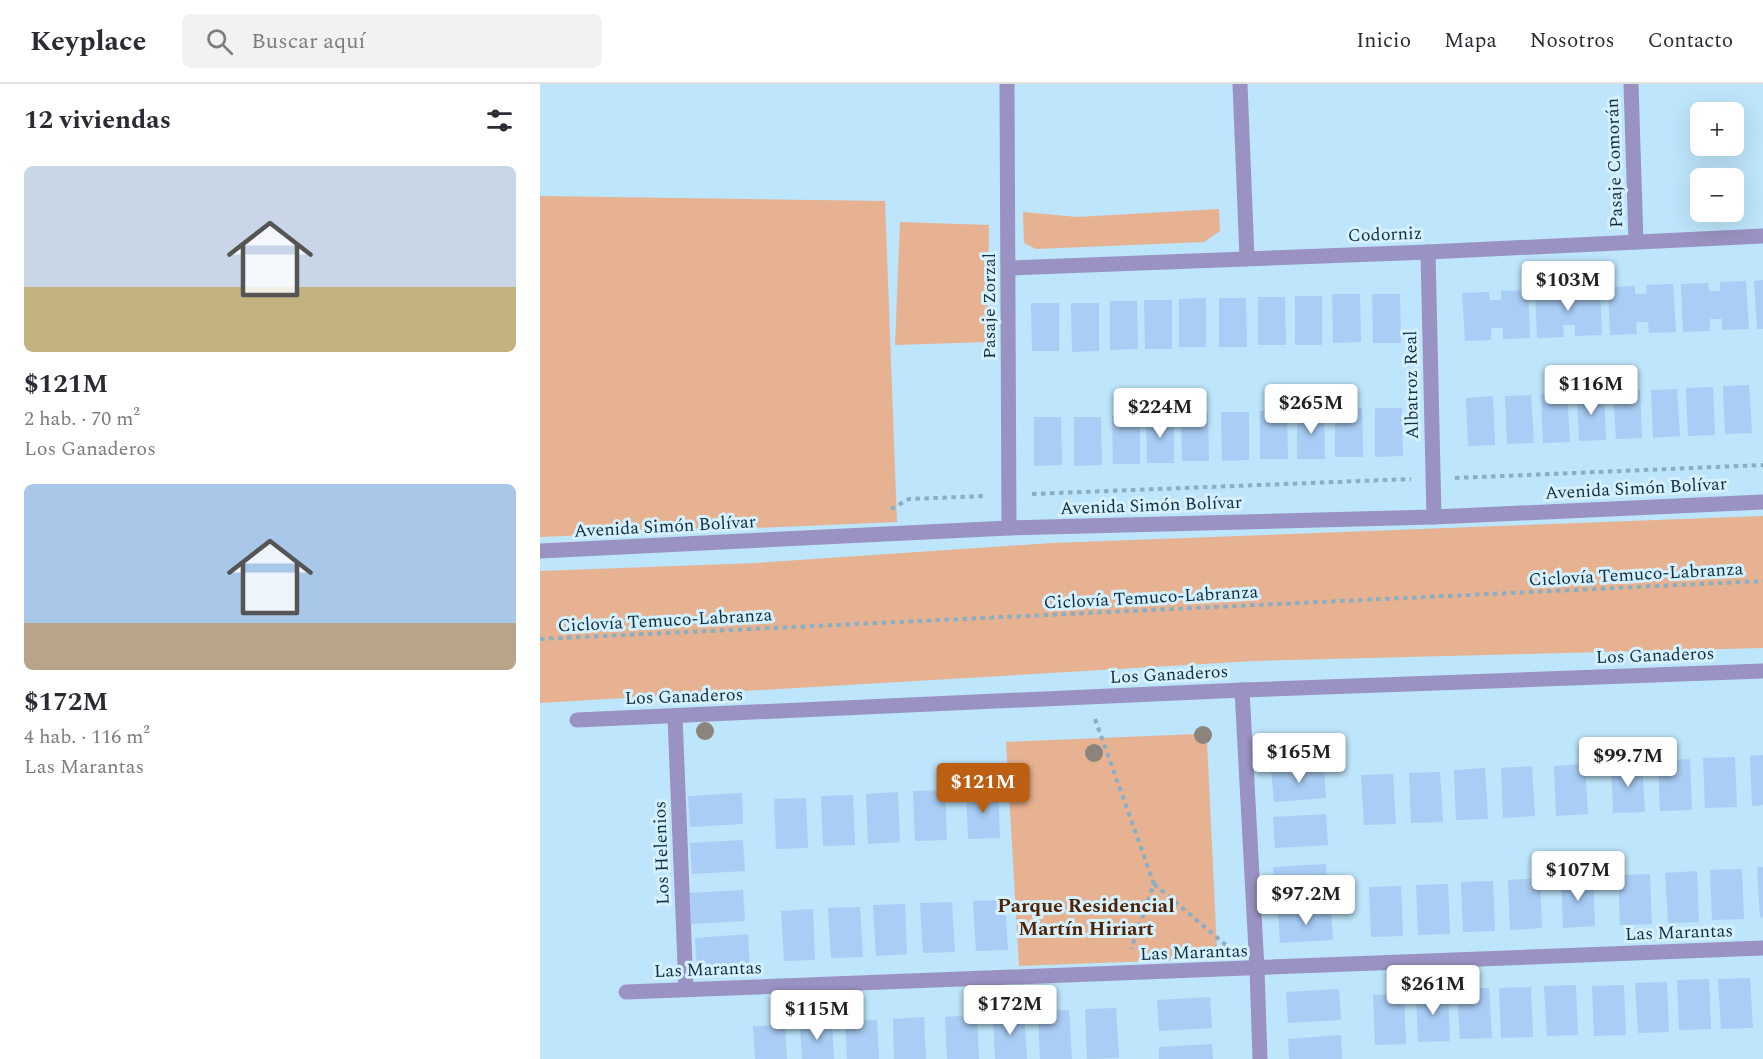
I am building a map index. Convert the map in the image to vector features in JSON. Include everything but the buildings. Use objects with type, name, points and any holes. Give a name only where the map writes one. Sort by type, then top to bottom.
[{"type":"street","name":"Pasaje Zorzal","points":[[1007,84],[1009,528]]},
{"type":"street","points":[[1240,84],[1246,258]]},
{"type":"street","name":"Pasaje Comorán","points":[[1631,84],[1636,242]]},
{"type":"street","name":"Codorniz","points":[[1008,268],[1763,236]]},
{"type":"street","name":"Albatroz Real","points":[[1428,252],[1434,517]]},
{"type":"street","name":"Avenida Simón Bolívar","points":[[540,551],[1009,528],[1434,517],[1763,502]]},
{"type":"street","name":"Los Ganaderos","points":[[577,720],[1242,690],[1763,671]]},
{"type":"street","points":[[1242,690],[1260,1059]]},
{"type":"street","name":"Los Helenios","points":[[675,716],[686,989]]},
{"type":"street","name":"Las Marantas","points":[[626,992],[1763,948]]},
{"type":"path","points":[[889,510],[909,499],[1763,465]]},
{"type":"path","name":"Ciclovía Temuco-Labranza","points":[[540,639],[1763,581]]},
{"type":"path","points":[[1089,698],[1101,738],[1154,884],[1257,969]]},
{"type":"path","points":[[1124,974],[1154,884]]},
{"type":"shaded area","points":[[540,196],[885,201],[897,522],[540,537]]},
{"type":"shaded area","points":[[1219,209],[1220,231],[1204,242],[1036,249],[1024,243],[1023,212],[1077,217]]},
{"type":"shaded area","points":[[900,222],[989,225],[987,342],[895,345]]},
{"type":"shaded area","points":[[1763,516],[1763,648],[1254,661],[540,703],[540,571],[756,563],[1052,543]]},
{"type":"shaded area","points":[[1197,734],[1207,741],[1217,950],[1204,959],[1019,966],[1006,742]]},
{"type":"district","name":"Parque Residencial Martín Hiriart","points":[[1086,916]]}]
